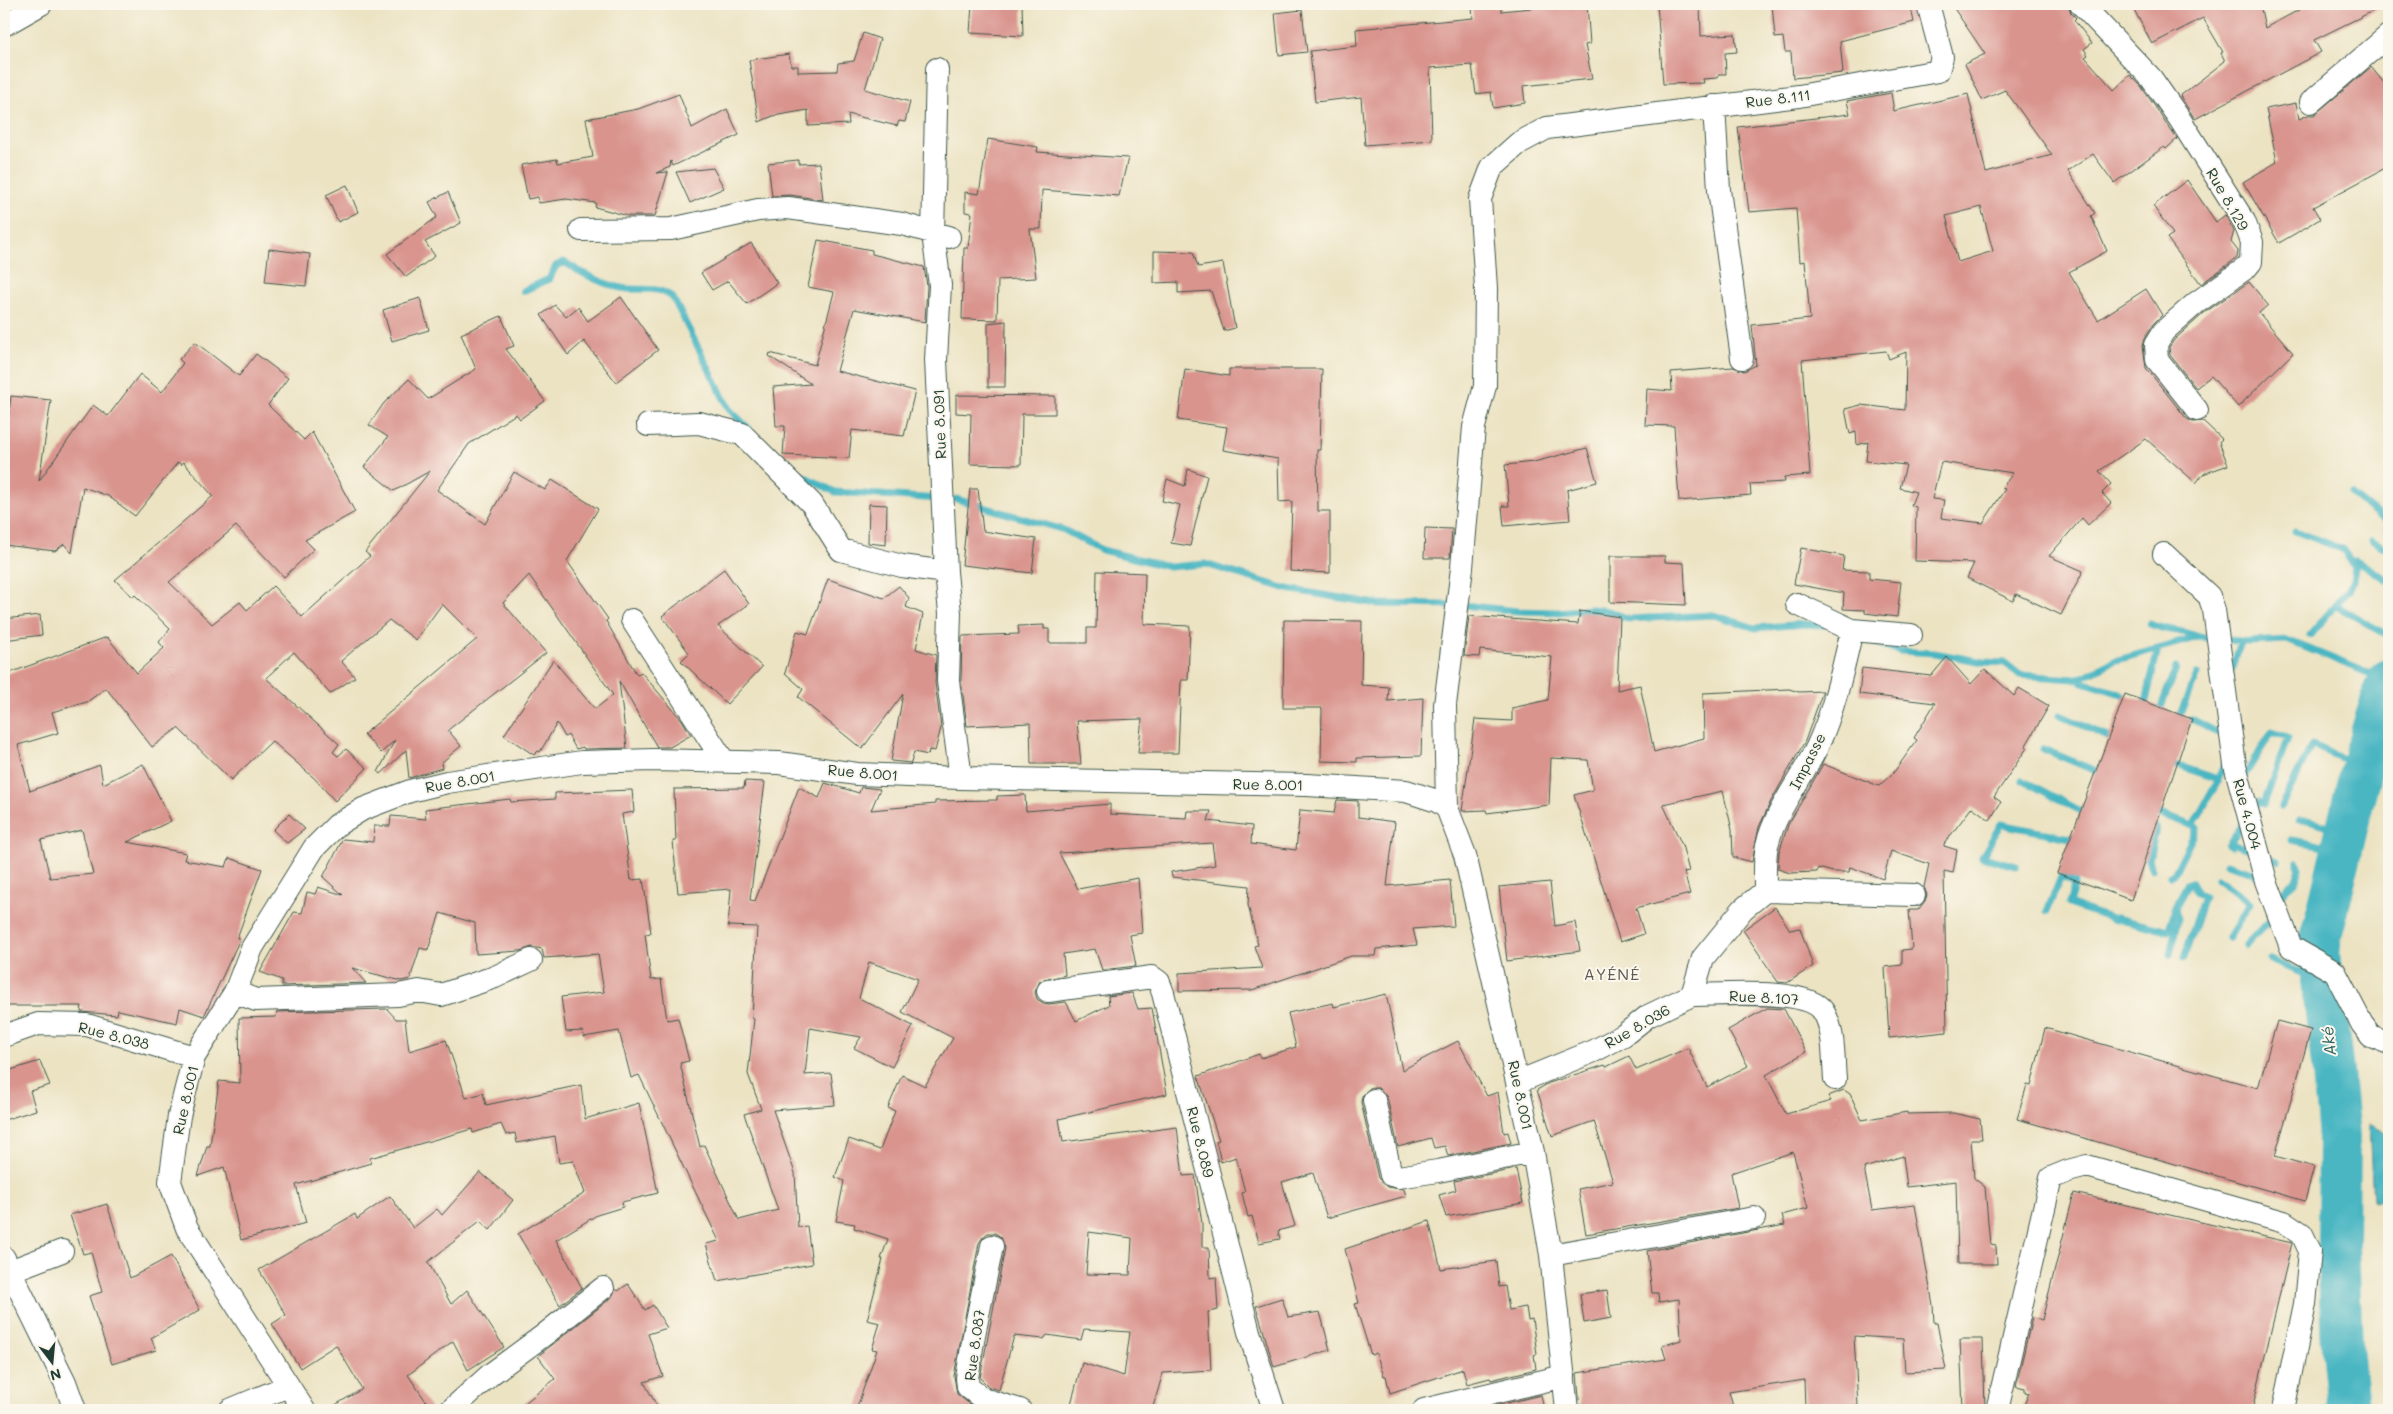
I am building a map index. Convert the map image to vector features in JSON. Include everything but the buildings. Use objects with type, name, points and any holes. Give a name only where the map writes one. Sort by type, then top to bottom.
[{"type":"street","points":[[4,24],[41,4]]},
{"type":"street","name":"Rue 8.111","points":[[1447,808],[1445,705],[1462,568],[1474,427],[1485,386],[1486,288],[1480,199],[1492,167],[1519,143],[1547,128],[1799,96],[1938,71],[1942,56],[1928,4]]},
{"type":"street","name":"Rue 8.129","points":[[2081,4],[2151,78],[2179,118],[2244,221],[2252,242],[2251,262],[2246,268],[2196,303],[2164,332],[2156,344],[2157,360],[2197,410]]},
{"type":"street","points":[[2311,102],[2389,35]]},
{"type":"street","name":"Rue 8.091","points":[[937,69],[941,236],[936,360],[946,572],[950,613],[948,681],[961,778]]},
{"type":"street","points":[[1714,106],[1719,190],[1742,358]]},
{"type":"street","points":[[582,230],[671,229],[758,210],[788,208],[902,224],[941,236]]},
{"type":"street","points":[[648,425],[699,423],[742,434],[812,504],[840,550],[902,566],[946,572]]},
{"type":"street","name":"Rue 4.004","points":[[2164,554],[2209,596],[2214,610],[2236,764],[2266,882],[2292,947],[2335,972],[2371,1036],[2389,1043]]},
{"type":"street","points":[[1796,604],[1852,630],[1911,634]]},
{"type":"street","points":[[632,620],[723,760]]},
{"type":"street","name":"Impasse","points":[[1765,891],[1767,845],[1779,813],[1817,747],[1841,676],[1852,630]]},
{"type":"street","name":"Rue 8.001","points":[[304,1410],[187,1228],[170,1182],[179,1116],[194,1057],[236,992],[252,948],[314,848],[336,825],[363,809],[410,791],[447,782],[582,762],[723,760],[779,763],[857,774],[961,778],[1317,785],[1406,791],[1437,800],[1447,808],[1465,855],[1534,1152],[1551,1255],[1567,1410]]},
{"type":"street","points":[[1692,995],[1703,958],[1743,909],[1765,891],[1914,895]]},
{"type":"street","points":[[236,992],[256,1000],[398,995],[419,991],[441,995],[495,976],[531,960]]},
{"type":"street","name":"Rue 8.089","points":[[1048,991],[1152,977],[1159,982],[1171,1020],[1249,1332],[1274,1410]]},
{"type":"street","name":"Rue 8.107","points":[[1692,995],[1768,994],[1804,998],[1822,1010],[1830,1028],[1835,1079]]},
{"type":"street","name":"Rue 8.036","points":[[1518,1082],[1594,1051],[1624,1035],[1648,1016],[1692,995]]},
{"type":"street","name":"Rue 8.038","points":[[4,1036],[38,1024],[87,1026],[194,1057]]},
{"type":"street","points":[[1374,1100],[1391,1175],[1398,1177],[1438,1171],[1534,1152]]},
{"type":"street","points":[[1999,1410],[1998,1406],[2051,1178],[2086,1166],[2284,1222],[2302,1234],[2310,1251],[2306,1295],[2283,1410]]},
{"type":"street","points":[[1551,1255],[1754,1218]]},
{"type":"street","name":"Rue 8.087","points":[[992,1246],[974,1335],[967,1378],[968,1387],[983,1399],[1020,1410]]},
{"type":"street","points":[[62,1251],[7,1264],[65,1382],[75,1410]]},
{"type":"street","points":[[451,1410],[491,1374],[603,1288]]},
{"type":"street","points":[[1424,1410],[1564,1376]]},
{"type":"street","points":[[230,1410],[288,1386]]},
{"type":"water","points":[[2369,1125],[2389,1135],[2389,1198],[2373,1202]]},
{"type":"waterway","points":[[523,291],[549,279],[556,266],[564,262],[591,277],[613,286],[661,291],[673,298],[706,363]]},
{"type":"waterway","points":[[707,365],[729,409],[749,429]]},
{"type":"waterway","points":[[788,468],[835,492],[939,499]]},
{"type":"waterway","points":[[2352,494],[2387,522],[2389,515]]},
{"type":"waterway","points":[[956,499],[1064,530],[1102,550],[1166,566]]},
{"type":"waterway","points":[[2295,531],[2342,549],[2355,567],[2349,589],[2310,635]]},
{"type":"waterway","points":[[2373,541],[2389,550]]},
{"type":"waterway","points":[[2356,560],[2389,581]]},
{"type":"waterway","points":[[1169,567],[1205,564],[1287,589],[1377,604],[1454,605]]},
{"type":"waterway","points":[[1463,605],[1517,611],[1558,612],[1591,609],[1608,611],[1629,619],[1714,615],[1755,628],[1805,624],[1823,625]]},
{"type":"waterway","points":[[2335,605],[2389,636]]},
{"type":"waterway","points":[[2150,624],[2199,637]]},
{"type":"waterway","points":[[1867,640],[1900,651],[1934,653],[1984,662],[2005,663],[2020,675],[2074,679],[2083,677],[2114,661],[2199,637],[2249,642],[2287,640],[2368,673],[2387,676]]},
{"type":"waterway","points":[[2230,676],[2240,645]]},
{"type":"waterway","points":[[2146,701],[2157,653]]},
{"type":"waterway","points":[[2161,707],[2176,668]]},
{"type":"waterway","points":[[2180,714],[2197,674]]},
{"type":"waterway","name":"Aké","points":[[2348,1410],[2342,1347],[2338,1245],[2339,1137],[2319,955],[2321,935],[2360,774],[2389,680]]},
{"type":"waterway","points":[[2083,682],[2124,695]]},
{"type":"waterway","points":[[2060,715],[2108,737]]},
{"type":"waterway","points":[[2192,719],[2226,737]]},
{"type":"waterway","points":[[2243,778],[2272,732],[2288,737],[2264,804]]},
{"type":"waterway","points":[[2281,807],[2312,745],[2350,762]]},
{"type":"waterway","points":[[2043,749],[2096,771]]},
{"type":"waterway","points":[[2176,765],[2218,779],[2227,758]]},
{"type":"waterway","points":[[2022,780],[2081,811]]},
{"type":"waterway","points":[[2160,814],[2193,826],[2218,781]]},
{"type":"waterway","points":[[2252,812],[2259,802]]},
{"type":"waterway","points":[[2299,820],[2308,820],[2335,828]]},
{"type":"waterway","points":[[2228,845],[2245,821]]},
{"type":"waterway","points":[[2016,866],[1982,857],[2001,824],[2070,838]]},
{"type":"waterway","points":[[2152,869],[2149,859],[2156,828]]},
{"type":"waterway","points":[[2170,876],[2174,874],[2197,828]]},
{"type":"waterway","points":[[2291,840],[2330,847]]},
{"type":"waterway","points":[[2231,847],[2232,844],[2253,850]]},
{"type":"waterway","points":[[2263,855],[2277,861]]},
{"type":"waterway","points":[[2279,895],[2295,882],[2300,868],[2297,863]]},
{"type":"waterway","points":[[2226,864],[2253,872],[2257,876]]},
{"type":"waterway","points":[[2047,911],[2061,877],[2075,883],[2069,904],[2115,920],[2116,918],[2168,931],[2175,910]]},
{"type":"waterway","points":[[2217,879],[2250,903],[2229,938]]},
{"type":"waterway","points":[[2170,954],[2178,918],[2175,909],[2187,884],[2191,882],[2197,893],[2204,897],[2184,958]]},
{"type":"waterway","points":[[2246,945],[2272,917],[2275,920]]},
{"type":"waterway","points":[[2270,960],[2308,976]]},
{"type":"district","name":"AYÉNÉ","points":[[1612,973]]}]
